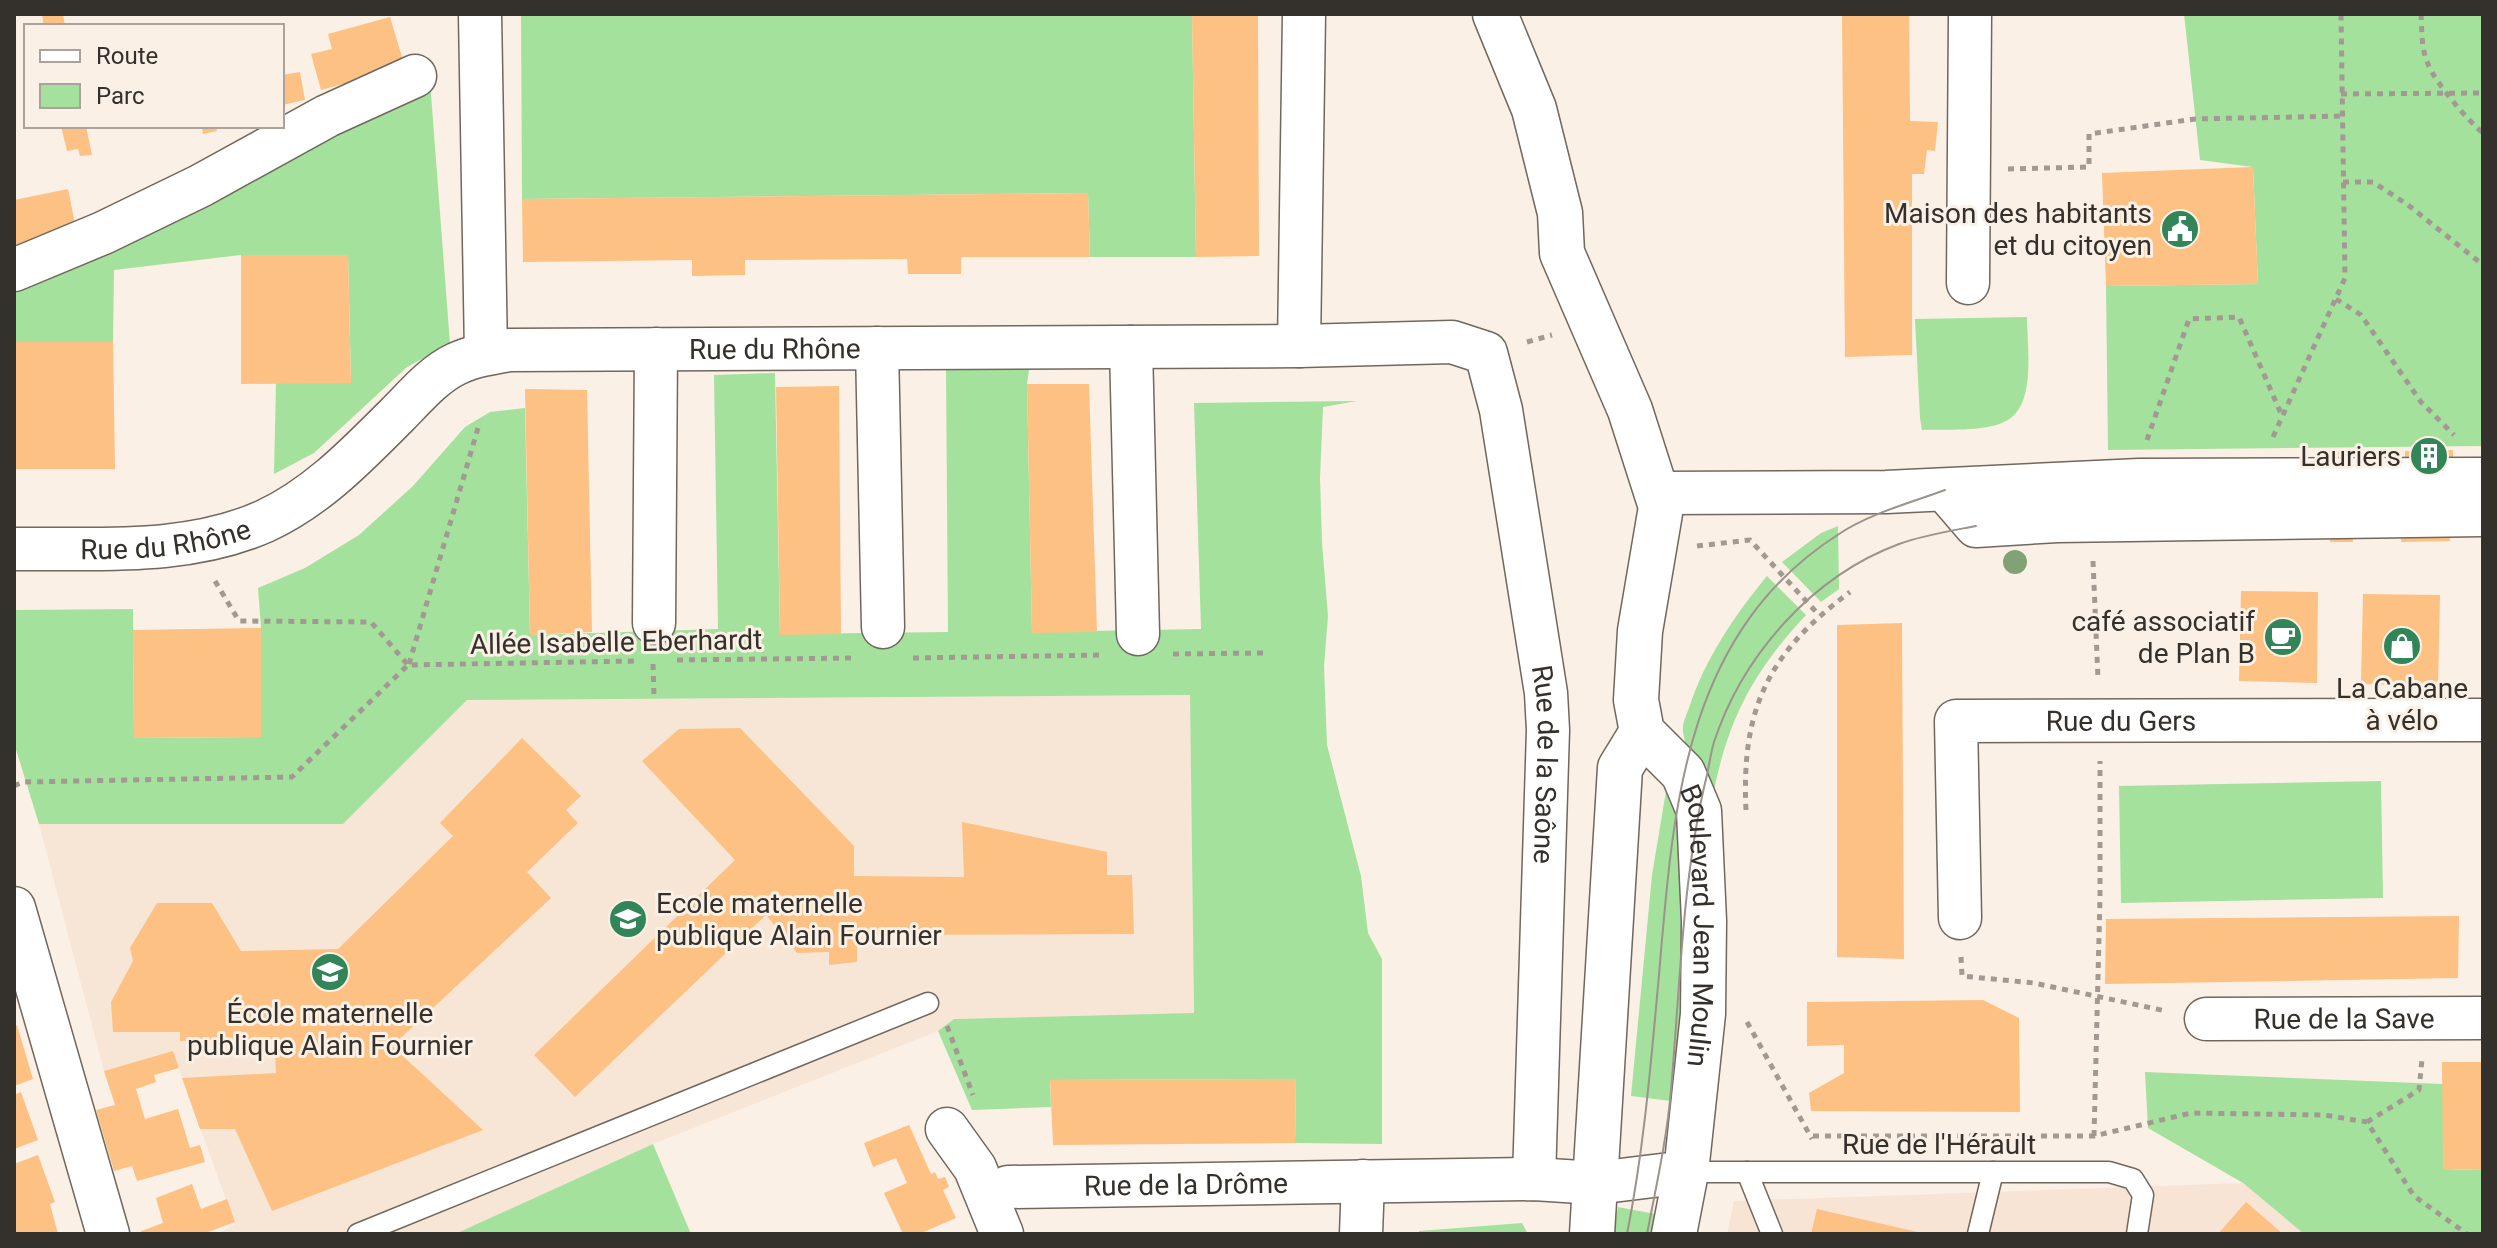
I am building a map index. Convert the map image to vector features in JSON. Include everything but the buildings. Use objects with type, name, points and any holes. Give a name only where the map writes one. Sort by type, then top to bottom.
[{"type":"main road","points":[[1495,14],[1534,109],[1560,213],[1562,253],[1667,497],[1640,631],[1636,700],[1642,732],[1620,768],[1592,1234]]},
{"type":"main road","name":"Boulevard Jean Moulin","points":[[1642,732],[1683,773],[1699,811],[1704,921],[1703,1014],[1686,1172],[1674,1234]]},
{"type":"street","points":[[480,14],[486,353]]},
{"type":"street","points":[[1299,346],[1304,14]]},
{"type":"street","points":[[1968,283],[1970,14]]},
{"type":"street","points":[[14,270],[172,200],[327,116],[415,76]]},
{"type":"street","name":"Rue du Rhône","points":[[14,549],[142,548],[193,543],[266,520],[298,502],[355,458],[430,382],[455,365],[486,353],[509,350],[1299,346],[1452,342],[1486,353]]},
{"type":"street","points":[[1131,347],[1139,648]]},
{"type":"street","points":[[877,348],[883,648]]},
{"type":"street","points":[[656,349],[658,648]]},
{"type":"street","name":"Rue de la Saône","points":[[1486,353],[1501,410],[1539,648],[1547,718],[1534,1179]]},
{"type":"street","points":[[1667,497],[1945,490],[2109,481],[2254,479],[2480,491]]},
{"type":"street","points":[[1945,490],[1976,526],[2480,491]]},
{"type":"street","name":"Rue du Gers","points":[[1960,918],[1956,721],[2483,720]]},
{"type":"street","points":[[14,908],[108,1234]]},
{"type":"street","name":"Rue de la Save","points":[[2206,1019],[2483,1018]]},
{"type":"street","points":[[947,1129],[975,1168],[1002,1234]]},
{"type":"street","name":"Rue de la Drôme","points":[[1008,1187],[1534,1179],[1596,1183],[1686,1172]]},
{"type":"street","points":[[1361,1234],[1363,1181]]},
{"type":"lane","points":[[358,1234],[928,1003]]},
{"type":"lane","name":"Rue de l'Hérault","points":[[1686,1172],[2109,1172],[2133,1179],[2143,1195],[2137,1234]]},
{"type":"lane","points":[[1747,1172],[1772,1234]]},
{"type":"lane","points":[[1978,1234],[1993,1172]]},
{"type":"path","points":[[2254,479],[2345,278],[2341,14]]},
{"type":"path","points":[[2421,14],[2422,42],[2428,66],[2473,126],[2483,133]]},
{"type":"path","points":[[2341,94],[2483,93]]},
{"type":"path","points":[[1969,169],[2089,167],[2089,134],[2195,119],[2342,116]]},
{"type":"path","points":[[2343,182],[2373,182],[2408,205],[2483,265]]},
{"type":"path","points":[[2336,299],[2361,315],[2421,402],[2465,446],[2480,491]]},
{"type":"path","points":[[2109,481],[2143,449],[2189,319],[2239,317],[2282,417]]},
{"type":"path","points":[[1486,353],[1592,324]]},
{"type":"path","points":[[14,786],[23,782],[292,777],[408,665],[478,428]]},
{"type":"path","points":[[1667,497],[1683,548],[1750,540],[1819,615]]},
{"type":"path","points":[[193,543],[239,621],[371,622],[408,665]]},
{"type":"path","points":[[1746,821],[1745,791],[1753,716],[1773,668],[1819,615],[1850,592]]},
{"type":"path","points":[[654,698],[658,648]]},
{"type":"path","name":"Allée Isabelle Eberhardt","points":[[658,648],[1139,648],[1266,653]]},
{"type":"path","name":"Allée Isabelle Eberhardt","points":[[408,665],[637,661]]},
{"type":"path","points":[[1960,918],[1962,976],[2034,983],[2206,1019]]},
{"type":"path","points":[[2094,1136],[2097,998]]},
{"type":"path","points":[[1742,1014],[1813,1136],[1810,1172]]},
{"type":"path","points":[[1813,1136],[2094,1136],[2191,1113],[2324,1115],[2367,1122],[2419,1090],[2427,1018]]},
{"type":"path","points":[[2367,1122],[2414,1196],[2467,1234]]},
{"type":"shaded area","name":"Ecole maternelle publique Alain Fournier","points":[[1190,695],[1194,1014],[954,1019],[938,1031],[653,1144],[455,1234],[216,1234],[235,1225],[173,1052],[104,1071],[39,824],[343,824],[467,700]]},
{"type":"shaded area","points":[[2243,1183],[2304,1234],[1727,1234],[1734,1201]]},
{"type":"green space","points":[[521,14],[1192,14],[1196,257],[1090,257],[1088,193],[522,199]]},
{"type":"green space","points":[[2184,14],[2483,14],[2483,446],[2108,450],[2106,286],[2258,284],[2253,167],[2200,160]]},
{"type":"green space","points":[[430,81],[450,344],[407,367],[314,453],[274,474],[276,383],[351,383],[348,255],[241,255],[114,270],[113,342],[14,342],[14,282]]},
{"type":"green space","points":[[2027,317],[2028,376],[2022,404],[2014,415],[2004,422],[1986,427],[1922,430],[1915,319]]},
{"type":"green space","points":[[946,369],[1029,370],[1032,632],[1201,629],[1194,403],[1357,401],[1323,407],[1320,478],[1328,616],[1324,666],[1327,745],[1361,876],[1368,933],[1382,959],[1382,1144],[1295,1143],[1296,1079],[1050,1080],[1051,1107],[972,1110],[938,1031],[954,1019],[1194,1013],[1190,695],[467,700],[343,824],[39,824],[14,743],[14,610],[133,609],[134,738],[261,737],[258,588],[305,568],[359,535],[413,486],[465,427],[490,412],[525,408],[530,635],[718,629],[714,375],[775,373],[780,634],[948,632]]},
{"type":"green space","points":[[1838,526],[1839,589],[1821,602],[1782,562],[1821,533]]},
{"type":"green space","points":[[1767,576],[1806,615],[1770,658],[1744,700],[1725,746],[1712,800],[1687,749],[1684,723],[1712,655],[1732,622]]},
{"type":"green space","points":[[2381,781],[2383,898],[2121,903],[2119,786]]},
{"type":"green space","points":[[1666,791],[1681,820],[1686,1103],[1631,1096],[1652,875]]},
{"type":"green space","points":[[2145,1072],[2443,1084],[2443,1169],[2483,1170],[2483,1234],[2304,1234],[2243,1183],[2148,1128]]},
{"type":"green space","points":[[653,1144],[691,1234],[455,1234]]},
{"type":"green space","points":[[1618,1207],[1661,1215],[1658,1234],[1613,1234]]},
{"type":"green space","points":[[1522,1223],[1528,1234],[1419,1234],[1419,1231]]},
{"type":"tram line","points":[[1627,1234],[1646,1105],[1671,850],[1681,789],[1696,730],[1717,674],[1747,621],[1787,575],[1839,534],[1864,520],[1945,490]]},
{"type":"tram line","points":[[1647,1234],[1669,1108],[1691,859],[1713,747],[1727,710],[1743,678],[1785,622],[1838,576],[1899,544],[1976,526]]},
{"type":"place","name":"Maison des habitants et du citoyen","points":[[2180,229]]},
{"type":"place","name":"Lauriers","points":[[2429,456]]},
{"type":"place","name":"café associatif de Plan B","points":[[2283,637]]},
{"type":"place","name":"La Cabane à vélo","points":[[2402,646]]},
{"type":"place","name":"Ecole maternelle publique Alain Fournier","points":[[628,919]]},
{"type":"place","name":"École maternelle publique Alain Fournier","points":[[330,972]]}]
